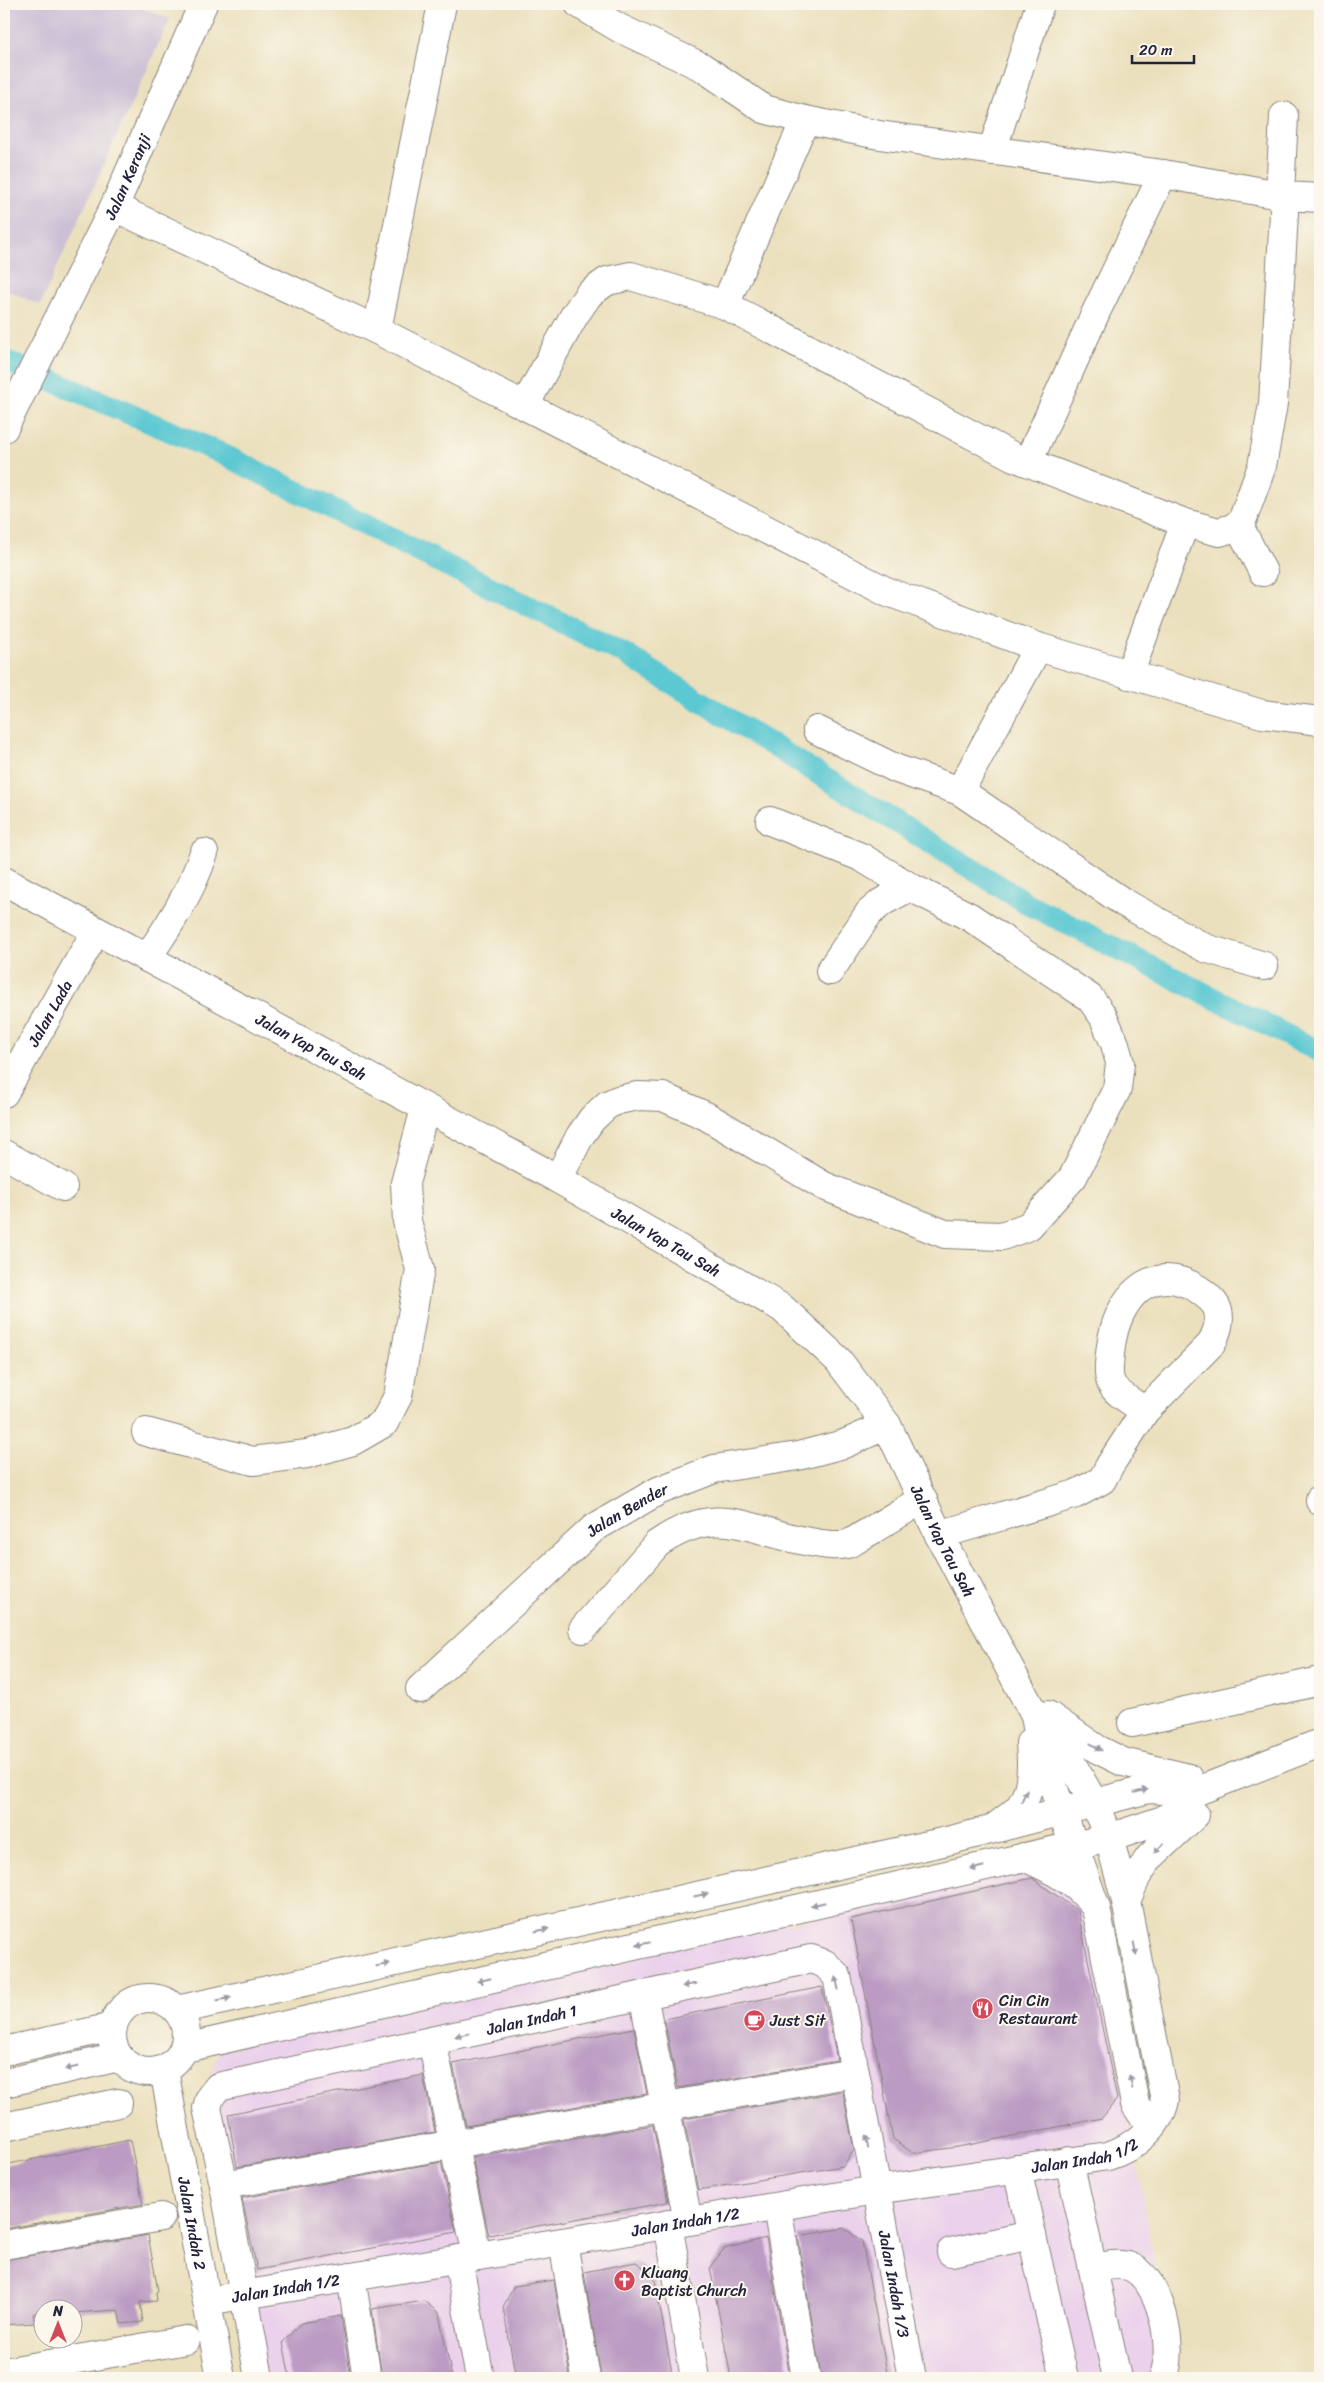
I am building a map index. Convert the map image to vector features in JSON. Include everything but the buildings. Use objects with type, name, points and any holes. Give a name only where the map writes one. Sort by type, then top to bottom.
[{"type":"street","points":[[377,330],[442,4]]},
{"type":"street","points":[[579,4],[619,28],[702,66],[764,109],[805,120],[879,134],[1163,174],[1282,195],[1320,198]]},
{"type":"street","points":[[992,151],[1040,4]]},
{"type":"street","name":"Jalan Keranji","points":[[8,419],[114,207],[197,6]]},
{"type":"street","points":[[524,405],[574,316],[589,294],[607,281],[631,276],[725,305],[940,420],[1028,462],[1185,523],[1219,532],[1242,521],[1262,466],[1273,404],[1284,116]]},
{"type":"street","points":[[725,305],[805,120]]},
{"type":"street","points":[[1028,462],[1096,312],[1163,174]]},
{"type":"street","points":[[114,207],[377,330],[888,592],[1038,648],[1262,714],[1320,721]]},
{"type":"street","points":[[1129,675],[1185,523]]},
{"type":"street","points":[[1238,524],[1263,572]]},
{"type":"street","points":[[960,791],[1038,648]]},
{"type":"street","points":[[817,730],[897,770],[960,791],[1123,902],[1205,948],[1264,966]]},
{"type":"street","points":[[558,1179],[580,1136],[592,1119],[606,1105],[618,1100],[638,1096],[663,1097],[706,1116],[824,1186],[945,1234],[1002,1236],[1029,1226],[1073,1177],[1117,1089],[1120,1063],[1115,1044],[1103,1016],[1090,998],[970,916],[910,886],[862,857],[770,821]]},
{"type":"street","points":[[146,958],[195,881],[204,853]]},
{"type":"street","name":"Jalan Yap Tau Sah","points":[[4,881],[558,1179],[782,1308],[838,1360],[887,1425],[939,1535],[1031,1708],[1042,1755],[1060,1812],[1075,1845]]},
{"type":"street","points":[[830,971],[869,913],[882,902],[910,886]]},
{"type":"street","name":"Jalan Lada","points":[[4,1093],[96,931]]},
{"type":"street","points":[[146,1432],[253,1461],[307,1454],[353,1441],[384,1422],[398,1396],[420,1269],[407,1221],[405,1183],[425,1108]]},
{"type":"street","points":[[4,1154],[63,1187]]},
{"type":"street","points":[[939,1535],[1076,1494],[1102,1480],[1145,1411],[1212,1343],[1219,1324],[1216,1305],[1203,1292],[1186,1282],[1162,1278],[1144,1284],[1129,1297],[1112,1334],[1107,1371],[1111,1386],[1145,1411]]},
{"type":"street","name":"Jalan Bender","points":[[420,1690],[594,1528],[658,1491],[714,1469],[798,1456],[844,1444],[887,1425]]},
{"type":"street","points":[[583,1629],[657,1544],[671,1534],[691,1526],[705,1522],[728,1521],[753,1525],[790,1539],[828,1546],[848,1544],[923,1499]]},
{"type":"street","points":[[1132,1723],[1320,1681]]},
{"type":"street","points":[[1031,1708],[1097,1749],[1123,1762],[1191,1779],[1231,1778]]},
{"type":"street","points":[[990,1831],[1017,1810],[1025,1796],[1032,1766],[1031,1708]]},
{"type":"street","name":"Jalan Indah 1/2","points":[[207,2301],[876,2190],[1069,2161],[1123,2151],[1135,2144],[1152,2124],[1165,2100],[1126,1901],[1109,1838],[1094,1803],[1062,1746],[1031,1708]]},
{"type":"street","points":[[177,2010],[990,1831],[1149,1789],[1195,1792],[1320,1742]]},
{"type":"street","points":[[1126,1901],[1137,1876],[1149,1858],[1231,1778]]},
{"type":"street","points":[[185,2048],[1109,1838],[1163,1820],[1179,1812],[1195,1792]]},
{"type":"street","name":"Jalan Indah 1/2","points":[[1075,1845],[1096,1908],[1135,2104],[1140,2113],[1152,2124]]},
{"type":"street","points":[[1024,1858],[1067,1879],[1081,1890],[1096,1908]]},
{"type":"street","name":"Jalan Indah 1","points":[[259,2378],[224,2185],[207,2108],[210,2096],[218,2088],[811,1959],[825,1964],[836,1976],[876,2190]]},
{"type":"street","points":[[643,1995],[665,2107],[695,2378]]},
{"type":"street","points":[[153,1998],[166,2002],[177,2010],[186,2028],[185,2048],[173,2064],[164,2070],[140,2071],[128,2066],[119,2057],[112,2037],[113,2027],[118,2014],[128,2005],[140,1999],[153,1998]]},
{"type":"street","points":[[4,2051],[113,2027]]},
{"type":"street","points":[[432,2042],[454,2144],[480,2378]]},
{"type":"street","points":[[4,2083],[119,2057]]},
{"type":"street","name":"Jalan Indah 2","points":[[164,2070],[221,2378]]},
{"type":"street","points":[[224,2185],[853,2073]]},
{"type":"street","points":[[4,2127],[118,2104]]},
{"type":"street","points":[[1069,2161],[1117,2378]]},
{"type":"street","points":[[1018,2169],[1064,2378]]},
{"type":"street","name":"Jalan Indah 1/3","points":[[876,2190],[912,2378]]},
{"type":"street","points":[[777,2207],[806,2378]]},
{"type":"street","points":[[4,2245],[160,2217]]},
{"type":"street","points":[[951,2252],[1032,2234]]},
{"type":"street","points":[[563,2242],[586,2378]]},
{"type":"street","points":[[1094,2268],[1116,2264],[1129,2267],[1143,2275],[1154,2288],[1165,2326],[1169,2355],[1168,2368],[1163,2378]]},
{"type":"street","points":[[351,2277],[368,2378]]},
{"type":"street","points":[[4,2372],[186,2340]]},
{"type":"shaded area","points":[[4,4],[133,4],[170,19],[40,305],[4,289]]},
{"type":"shaded area","points":[[1032,1869],[1089,1909],[1176,2378],[251,2378],[198,2108],[220,2051]]},
{"type":"waterway","points":[[4,360],[216,451],[623,653],[1030,905],[1320,1052]]},
{"type":"place","name":"Cin Cin Restaurant","points":[[983,2009]]},
{"type":"place","name":"Just Sit","points":[[754,2020]]},
{"type":"place","name":"Kluang Baptist Church","points":[[625,2281]]}]
